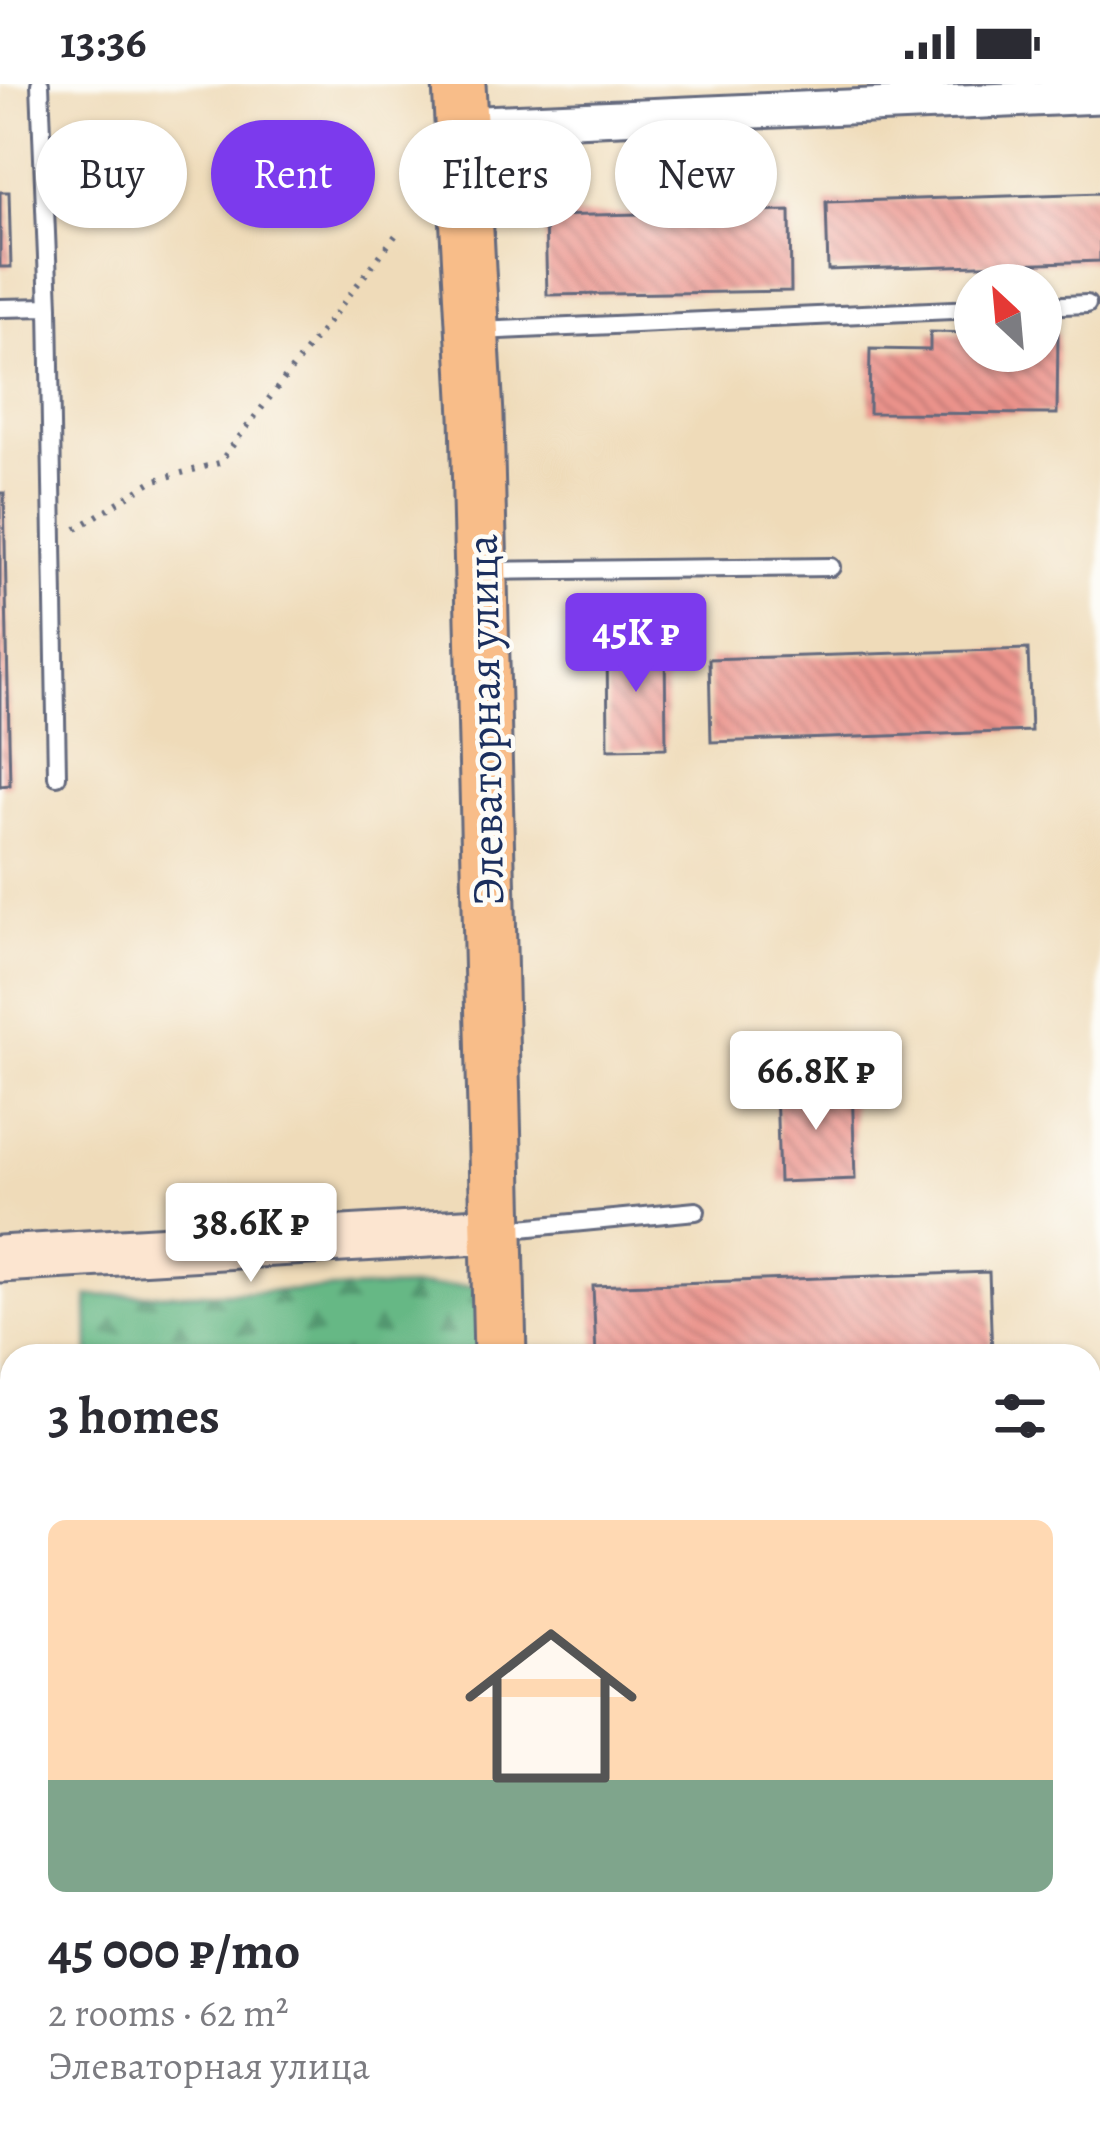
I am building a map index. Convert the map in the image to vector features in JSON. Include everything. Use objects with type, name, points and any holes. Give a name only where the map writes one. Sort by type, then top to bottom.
[{"type":"main road","name":"Элеваторная улица","points":[[459,104],[481,571],[500,1344]]},
{"type":"street","points":[[459,104],[1100,97]]},
{"type":"street","points":[[0,1258],[497,1230]]},
{"type":"lane","points":[[40,84],[57,776]]},
{"type":"lane","points":[[1062,305],[1087,304]]},
{"type":"lane","points":[[0,308],[49,307]]},
{"type":"lane","points":[[472,332],[954,310]]},
{"type":"lane","points":[[481,571],[831,567]]},
{"type":"lane","points":[[497,1230],[696,1211]]},
{"type":"path","points":[[53,544],[152,481],[219,463],[400,231]]},
{"type":"green space","points":[[487,1285],[489,1344],[89,1344],[88,1296]]},
{"type":"building","points":[[0,192],[9,192],[11,267],[0,267]]},
{"type":"building","points":[[1100,193],[1100,261],[828,270],[826,202]]},
{"type":"building","points":[[777,211],[790,211],[791,291],[547,295],[545,228],[591,228],[591,215],[615,215],[615,228],[777,228]]},
{"type":"building","points":[[930,332],[954,333],[954,372],[1058,372],[1057,414],[869,413],[870,349],[930,350]]},
{"type":"building","points":[[0,493],[4,493],[10,785],[0,786]]},
{"type":"building","points":[[607,642],[665,642],[666,748],[608,749]]},
{"type":"building","points":[[1028,649],[1031,731],[711,742],[709,659]]},
{"type":"building","points":[[852,1084],[855,1179],[779,1182],[776,1087]]},
{"type":"building","points":[[989,1272],[992,1344],[595,1344],[593,1286]]}]
